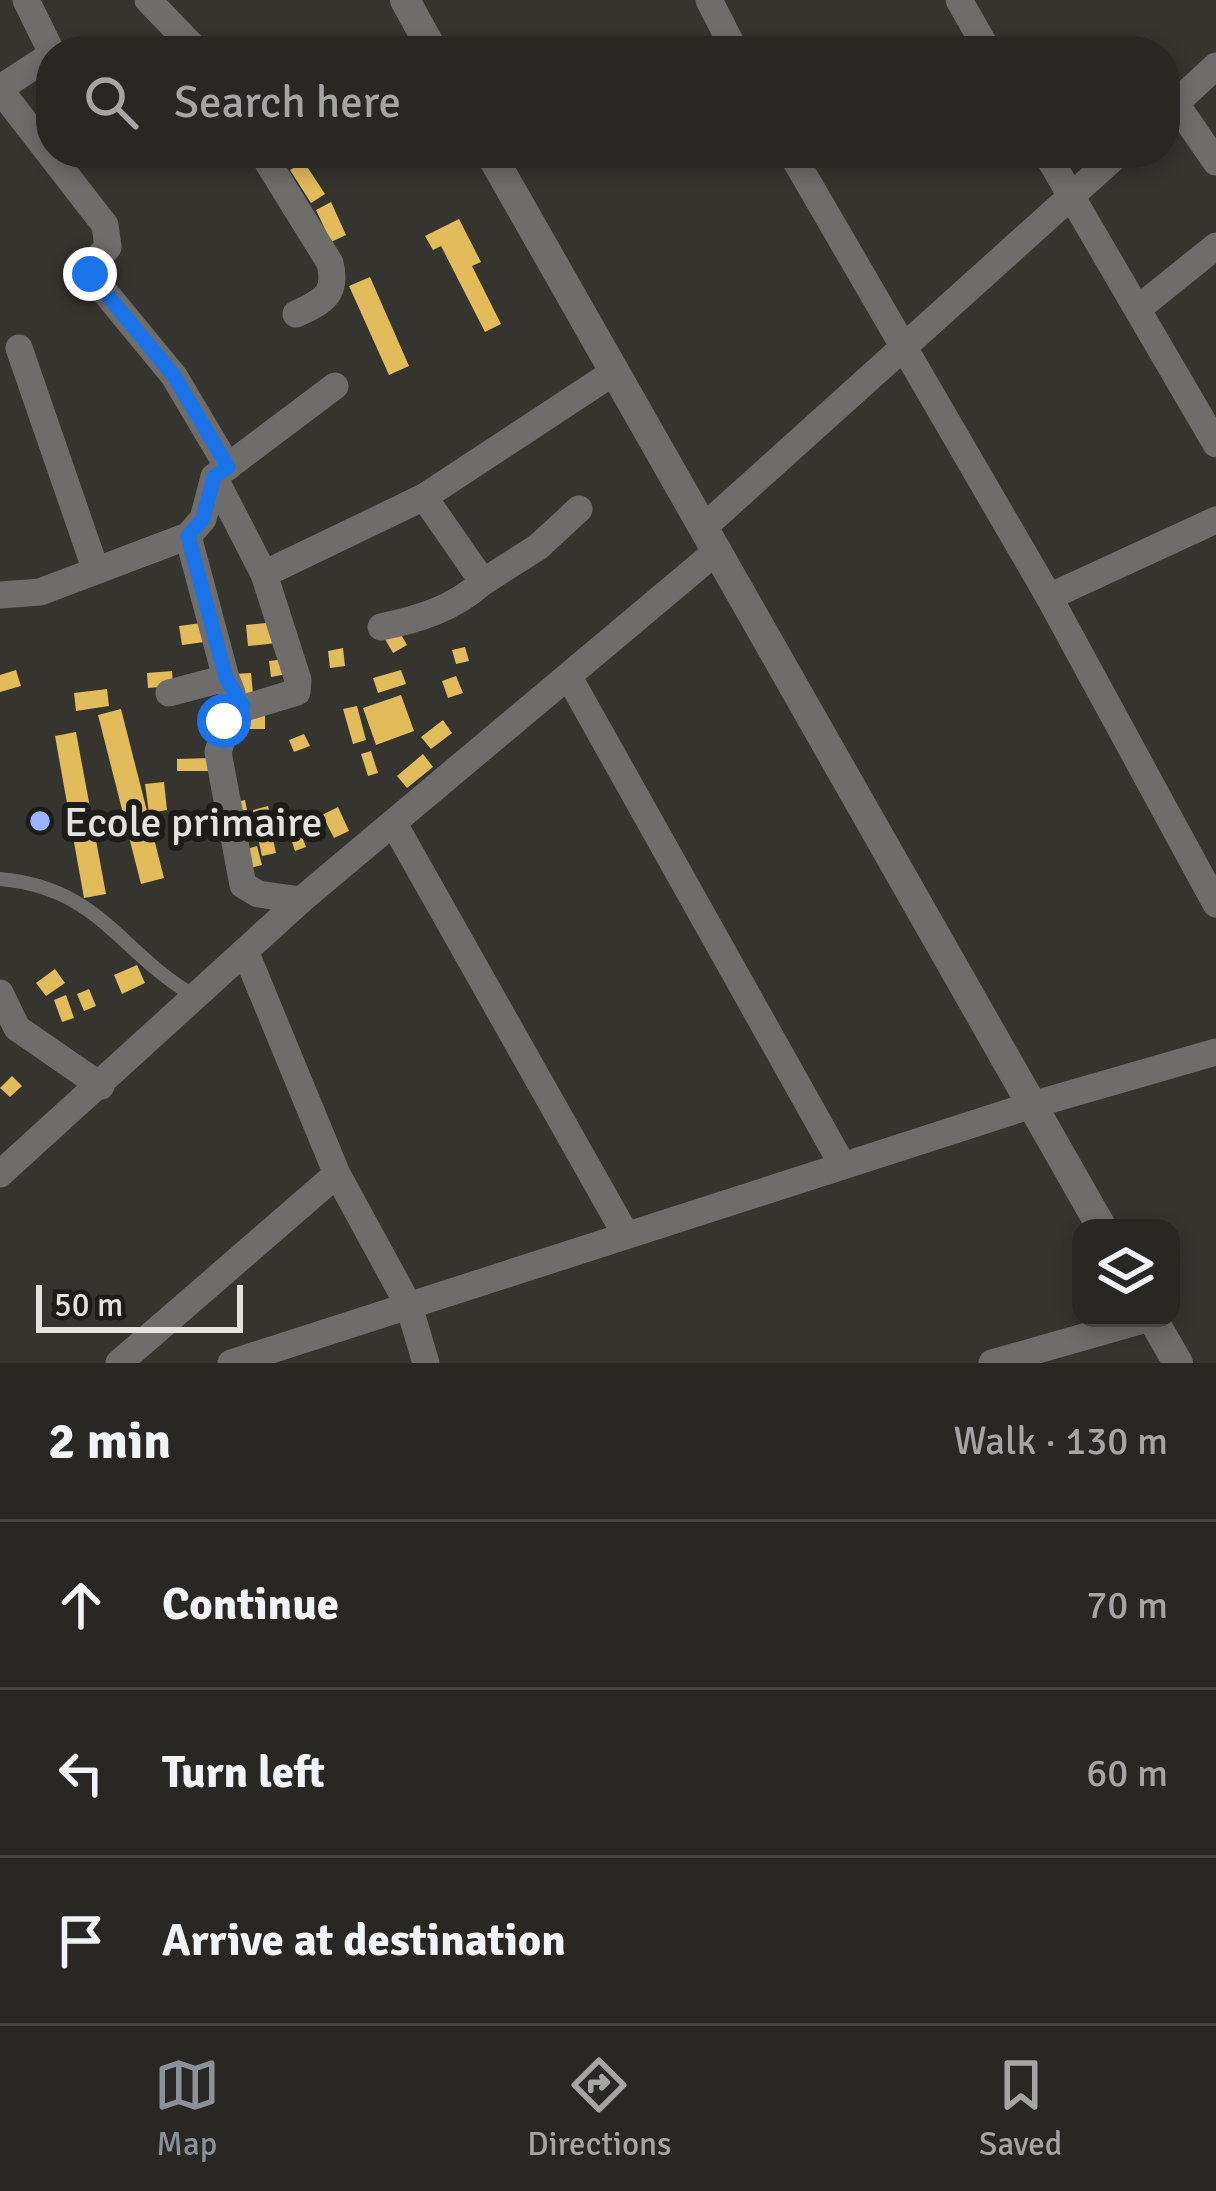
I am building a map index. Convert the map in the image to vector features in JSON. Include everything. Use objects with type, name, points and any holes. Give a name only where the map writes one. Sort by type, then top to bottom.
[{"type":"street","points":[[26,0],[43,36]]},
{"type":"street","points":[[148,0],[183,36]]},
{"type":"street","points":[[405,0],[425,36]]},
{"type":"street","points":[[709,0],[728,36]]},
{"type":"street","points":[[959,0],[979,36]]},
{"type":"street","points":[[36,64],[3,88],[4,103],[36,141]]},
{"type":"street","points":[[1180,100],[1216,66]]},
{"type":"street","points":[[1180,120],[1216,162]]},
{"type":"street","points":[[58,168],[105,224],[108,248],[91,265],[90,274],[174,376],[264,574],[298,680],[297,692],[243,706],[224,721],[218,752],[243,885],[250,892],[301,900]]},
{"type":"street","points":[[271,168],[330,263],[335,282],[326,300],[296,314]]},
{"type":"street","points":[[498,168],[1097,1219]]},
{"type":"street","points":[[800,168],[1049,597],[1216,904]]},
{"type":"street","points":[[1055,168],[1216,444]]},
{"type":"street","points":[[0,1174],[301,900],[570,680],[904,342],[1102,168]]},
{"type":"street","points":[[1140,307],[1216,246]]},
{"type":"street","points":[[19,348],[95,568]]},
{"type":"street","points":[[264,574],[424,497],[614,372]]},
{"type":"street","points":[[0,595],[40,592],[188,536],[203,519],[221,472],[335,386]]},
{"type":"street","points":[[424,497],[483,582]]},
{"type":"street","points":[[381,627],[428,616],[465,598],[538,547],[579,509]]},
{"type":"street","points":[[1049,597],[1216,520]]},
{"type":"street","points":[[188,536],[226,678],[243,706]]},
{"type":"street","points":[[169,693],[226,678]]},
{"type":"street","points":[[570,680],[843,1166]]},
{"type":"street","points":[[394,824],[514,1028],[626,1235]]},
{"type":"street","points":[[245,951],[337,1174],[409,1306],[426,1363]]},
{"type":"street","points":[[0,994],[17,1028],[101,1086]]},
{"type":"street","points":[[231,1363],[1032,1105],[1216,1052]]},
{"type":"street","points":[[119,1363],[337,1174]]},
{"type":"street","points":[[992,1363],[1119,1327]]},
{"type":"street","points":[[1156,1327],[1178,1363]]},
{"type":"lane","points":[[0,878],[38,882],[96,911],[160,976],[194,996]]},
{"type":"building","points":[[308,168],[325,194],[311,203],[290,170]]},
{"type":"building","points":[[331,202],[346,235],[331,242],[316,210]]},
{"type":"building","points":[[459,219],[481,262],[472,266],[501,324],[485,332],[441,246],[433,250],[425,236]]},
{"type":"building","points":[[370,277],[409,366],[389,375],[349,286]]},
{"type":"building","points":[[209,622],[212,641],[182,645],[179,626]]},
{"type":"building","points":[[275,622],[277,643],[248,646],[246,625]]},
{"type":"building","points":[[399,631],[407,645],[393,653],[385,639]]},
{"type":"building","points":[[465,647],[469,661],[456,664],[452,650]]},
{"type":"building","points":[[343,648],[345,666],[330,668],[328,651]]},
{"type":"building","points":[[285,659],[287,674],[271,677],[269,661]]},
{"type":"building","points":[[16,670],[21,686],[0,692],[0,675]]},
{"type":"building","points":[[401,670],[406,684],[378,693],[373,678]]},
{"type":"building","points":[[172,671],[173,686],[148,688],[147,673]]},
{"type":"building","points":[[251,673],[253,694],[236,696],[234,674]]},
{"type":"building","points":[[456,676],[463,693],[448,698],[442,681]]},
{"type":"building","points":[[107,689],[109,706],[76,711],[74,693]]},
{"type":"building","points":[[401,695],[414,731],[376,745],[363,708]]},
{"type":"building","points":[[357,706],[366,740],[353,744],[343,709]]},
{"type":"building","points":[[121,709],[164,878],[141,884],[98,715]]},
{"type":"building","points":[[265,714],[265,729],[244,729],[244,715]]},
{"type":"building","points":[[443,720],[452,733],[431,749],[421,737]]},
{"type":"building","points":[[76,732],[106,894],[84,898],[55,736]]},
{"type":"building","points":[[304,734],[310,746],[294,752],[289,740]]},
{"type":"building","points":[[371,751],[378,773],[368,776],[361,754]]},
{"type":"building","points":[[423,754],[433,767],[407,788],[397,776]]},
{"type":"building","points":[[211,758],[211,771],[177,771],[177,759]]},
{"type":"building","points":[[164,782],[167,810],[149,813],[145,784]]},
{"type":"building","points":[[245,800],[251,830],[237,834],[230,803]]},
{"type":"building","points":[[268,806],[272,823],[256,827],[253,810]]},
{"type":"building","points":[[338,807],[349,831],[334,838],[322,815]]},
{"type":"building","points":[[297,823],[306,847],[295,851],[287,826]]},
{"type":"building","points":[[272,835],[276,853],[262,856],[258,838]]},
{"type":"building","points":[[257,846],[262,865],[246,869],[240,851]]},
{"type":"building","points":[[137,965],[145,983],[122,994],[114,975]]},
{"type":"building","points":[[55,969],[65,983],[46,996],[36,983]]},
{"type":"building","points":[[89,989],[96,1006],[84,1011],[77,994]]},
{"type":"building","points":[[66,995],[74,1018],[62,1022],[54,1000]]},
{"type":"building","points":[[12,1076],[22,1086],[10,1097],[0,1088]]},
{"type":"place","name":"Ecole primaire","points":[[40,821]]},
{"type":"route","points":[[90,274],[174,376],[228,467],[214,477],[203,519],[188,536],[226,678],[243,706],[224,721]]}]
